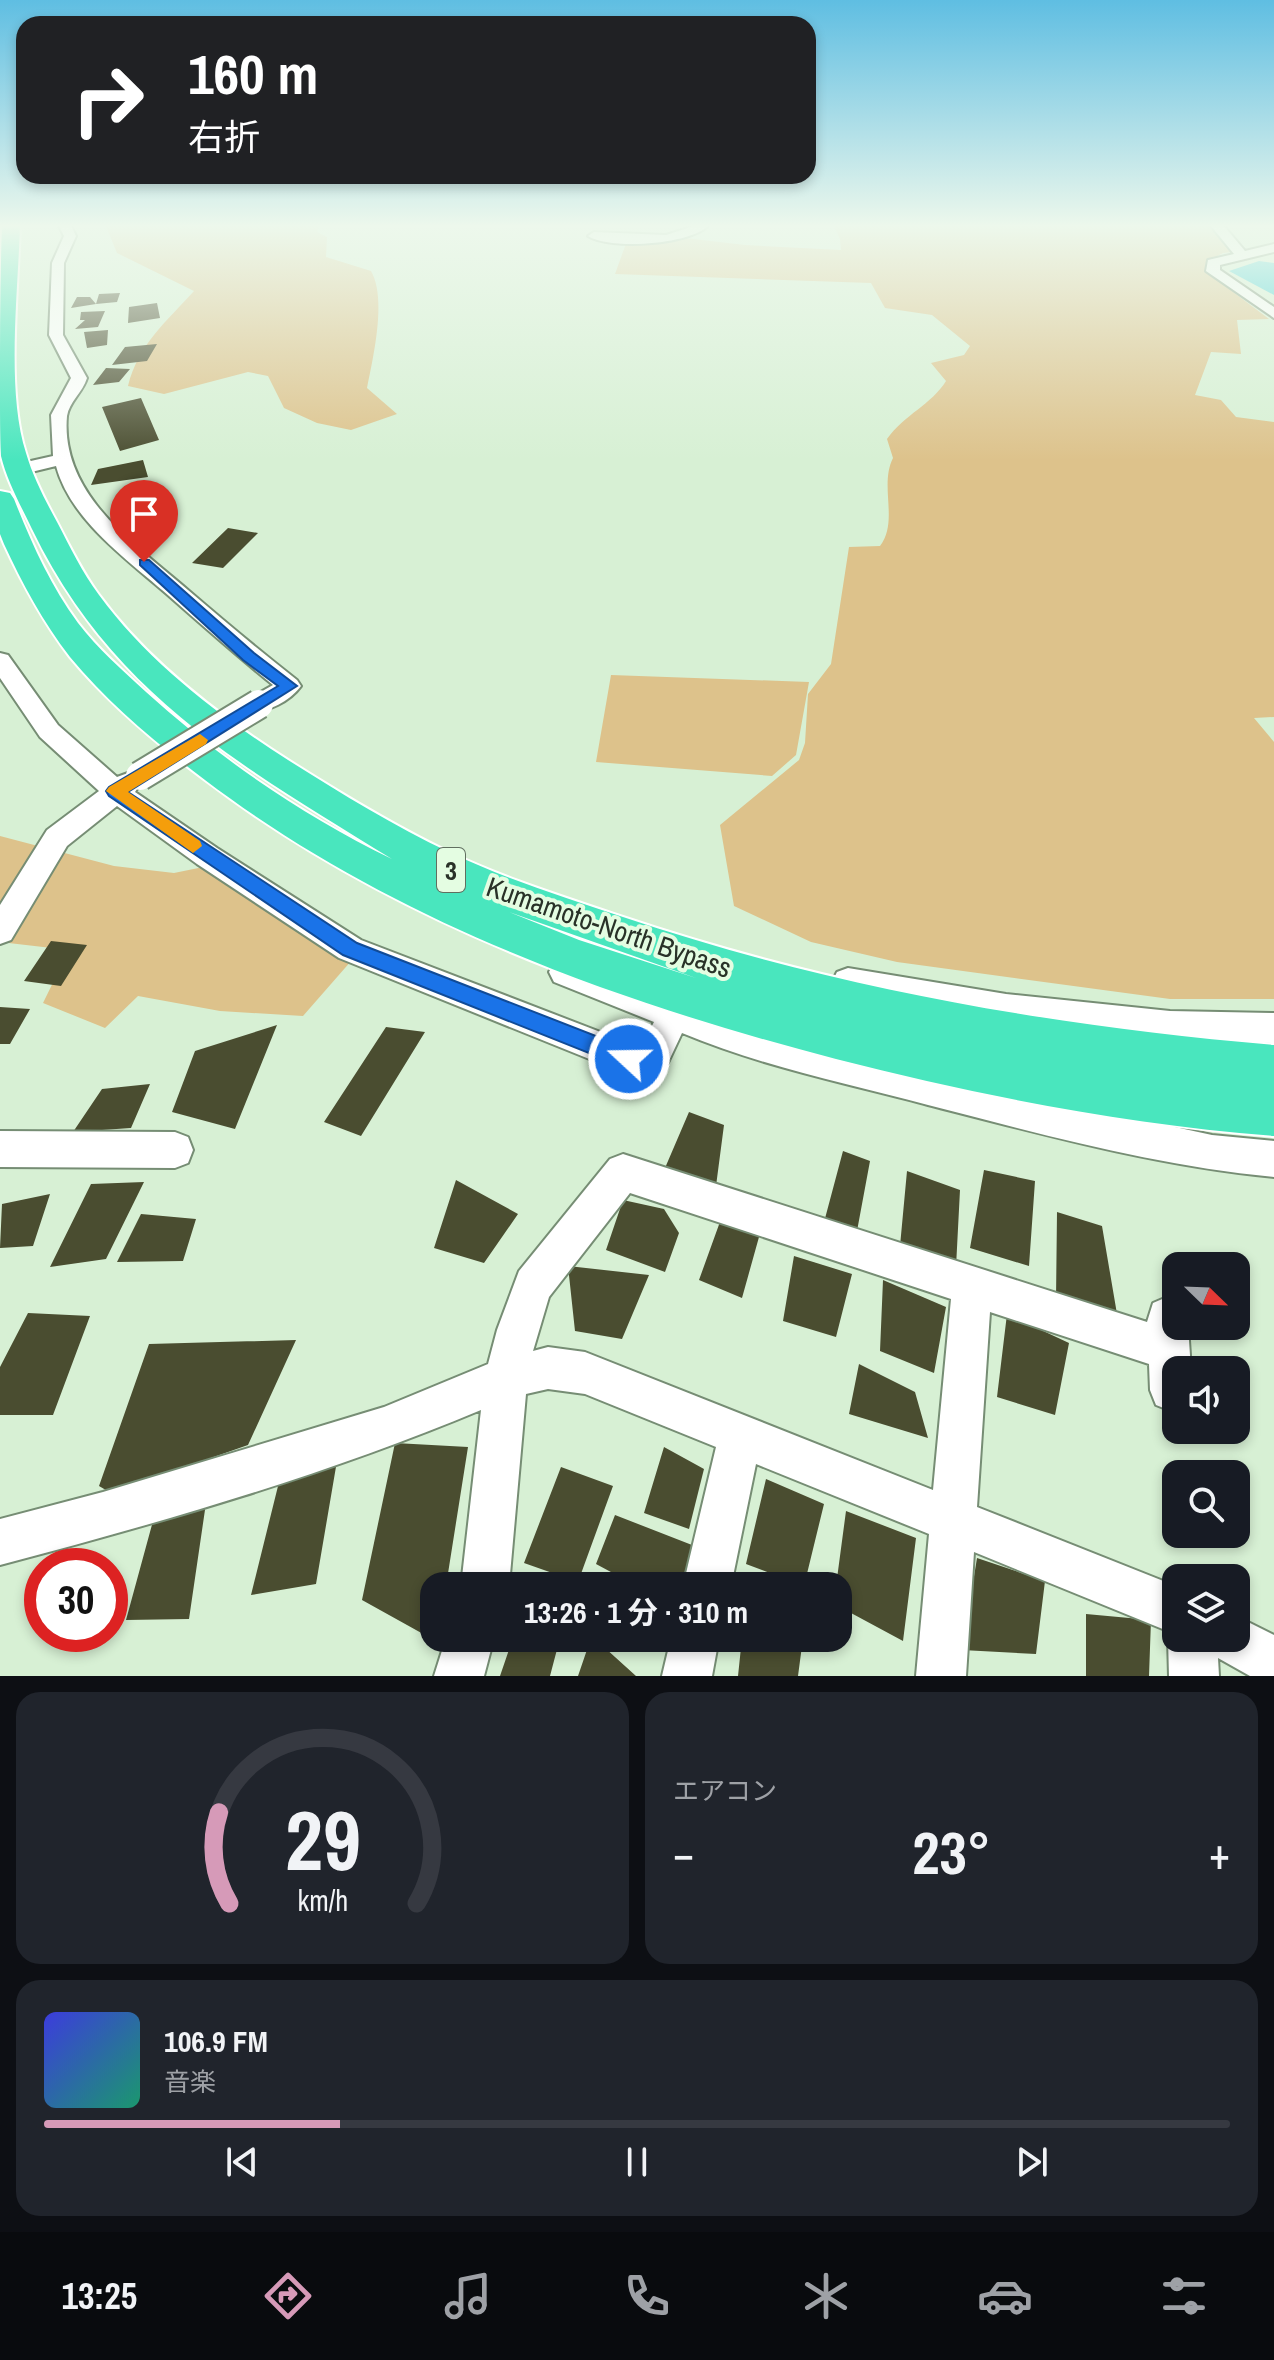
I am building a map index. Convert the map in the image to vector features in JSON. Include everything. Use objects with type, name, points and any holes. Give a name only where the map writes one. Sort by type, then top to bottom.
[{"type":"highway","name":"Kumamoto-North Bypass","points":[[4,304],[2,383],[11,446],[10,527],[56,613],[94,664],[169,734],[229,781],[335,850],[441,902],[615,974],[782,1026],[960,1067],[1189,1107],[1274,1112]]},
{"type":"highway","name":"Kumamoto-North Bypass","points":[[10,484],[92,606],[187,705],[252,756],[324,802],[435,864],[507,894],[705,963],[792,989],[930,1021],[1179,1061],[1274,1068]]},
{"type":"street","points":[[0,931],[57,838],[115,791],[289,686],[248,657],[200,615],[100,521],[70,481],[62,459],[58,413],[78,385],[79,378],[56,335],[57,304]]},
{"type":"street","points":[[10,484],[62,459]]},
{"type":"street","points":[[0,660],[13,684],[49,731],[115,791],[350,949],[629,1059],[653,1058],[674,1016]]},
{"type":"street","points":[[335,850],[393,891],[465,931],[739,1041],[994,1105],[1212,1153],[1274,1159]]},
{"type":"street","points":[[507,894],[693,948],[823,978],[1170,1026],[1274,1028]]},
{"type":"street","points":[[0,1149],[175,1150]]},
{"type":"street","points":[[486,1572],[506,1378],[517,1330],[533,1285],[623,1172],[1169,1352]]},
{"type":"street","points":[[941,1676],[972,1286]]},
{"type":"street","points":[[0,1542],[103,1515],[384,1429],[506,1378],[548,1368],[585,1373],[1162,1604]]},
{"type":"street","points":[[710,1572],[740,1437]]},
{"type":"street","points":[[1250,1649],[1274,1662]]},
{"type":"street","points":[[459,1676],[466,1652]]},
{"type":"street","points":[[687,1676],[692,1652]]},
{"type":"street","points":[[1193,1652],[1194,1676]]},
{"type":"shaded area","points":[[182,304],[378,304],[367,388],[397,414],[351,430],[317,423],[284,408],[268,376],[248,372],[164,394],[128,386],[139,358]]},
{"type":"shaded area","points":[[883,304],[1249,304],[1269,319],[1237,320],[1241,354],[1211,352],[1195,395],[1221,400],[1236,417],[1274,422],[1274,717],[1254,718],[1274,742],[1274,999],[1170,999],[897,962],[811,942],[734,906],[720,825],[799,760],[805,743],[808,694],[831,664],[849,547],[880,546],[888,526],[888,480],[893,458],[887,439],[946,381],[931,363],[964,355],[970,346],[932,315],[885,308]]},
{"type":"shaded area","points":[[611,675],[809,682],[796,755],[772,776],[596,762]]},
{"type":"shaded area","points":[[0,836],[114,866],[174,873],[218,864],[352,960],[303,1016],[220,1011],[138,996],[105,1028],[43,1003],[69,950],[0,942]]},
{"type":"building","points":[[73,304],[95,304],[71,308]]},
{"type":"building","points":[[157,304],[160,318],[128,323],[129,307]]},
{"type":"building","points":[[105,311],[98,327],[75,329],[85,320],[80,320],[81,312]]},
{"type":"building","points":[[108,330],[107,345],[87,348],[84,332]]},
{"type":"building","points":[[157,344],[147,361],[112,365],[125,347]]},
{"type":"building","points":[[106,368],[130,369],[119,382],[93,385]]},
{"type":"building","points":[[141,398],[159,440],[120,451],[102,407]]},
{"type":"building","points":[[143,460],[148,477],[91,485],[98,469]]},
{"type":"building","points":[[228,528],[258,533],[223,568],[192,563]]},
{"type":"building","points":[[51,941],[87,945],[61,986],[24,981]]},
{"type":"building","points":[[0,1007],[30,1009],[10,1044],[0,1044]]},
{"type":"building","points":[[277,1025],[235,1129],[172,1112],[195,1051]]},
{"type":"building","points":[[386,1027],[425,1032],[361,1136],[324,1122]]},
{"type":"building","points":[[150,1084],[131,1128],[73,1132],[102,1089]]},
{"type":"building","points":[[689,1112],[724,1125],[716,1186],[665,1168]]},
{"type":"building","points":[[843,1151],[870,1161],[857,1231],[823,1226]]},
{"type":"building","points":[[984,1170],[1035,1181],[1029,1266],[970,1248]]},
{"type":"building","points":[[907,1171],[960,1190],[956,1267],[900,1246]]},
{"type":"building","points":[[456,1180],[518,1214],[484,1263],[434,1248]]},
{"type":"building","points":[[144,1182],[106,1259],[50,1267],[91,1184]]},
{"type":"building","points":[[50,1194],[33,1246],[0,1248],[2,1204]]},
{"type":"building","points":[[623,1200],[664,1209],[679,1233],[665,1272],[606,1250]]},
{"type":"building","points":[[1057,1212],[1102,1226],[1117,1314],[1056,1300]]},
{"type":"building","points":[[141,1214],[196,1219],[183,1261],[117,1262]]},
{"type":"building","points":[[721,1219],[759,1237],[742,1298],[699,1280]]},
{"type":"building","points":[[794,1256],[852,1274],[836,1337],[783,1321]]},
{"type":"building","points":[[568,1266],[649,1275],[622,1339],[575,1331]]},
{"type":"building","points":[[883,1280],[946,1307],[934,1373],[880,1351]]},
{"type":"building","points":[[28,1313],[90,1316],[53,1415],[0,1415],[0,1367]]},
{"type":"building","points":[[1007,1314],[1069,1343],[1055,1415],[997,1397]]},
{"type":"building","points":[[296,1340],[248,1445],[111,1493],[99,1486],[149,1344]]},
{"type":"building","points":[[859,1364],[915,1392],[928,1438],[849,1414]]},
{"type":"building","points":[[395,1443],[468,1447],[448,1572],[420,1572],[420,1632],[362,1600]]},
{"type":"building","points":[[664,1447],[704,1469],[689,1529],[644,1513]]},
{"type":"building","points":[[338,1455],[316,1584],[251,1595],[281,1474]]},
{"type":"building","points":[[561,1467],[613,1486],[582,1572],[550,1572],[524,1563]]},
{"type":"building","points":[[766,1479],[824,1504],[807,1572],[767,1572],[746,1564]]},
{"type":"building","points":[[206,1503],[189,1619],[128,1620],[153,1521]]},
{"type":"building","points":[[846,1511],[916,1538],[903,1641],[852,1614],[852,1572],[838,1572]]},
{"type":"building","points":[[615,1515],[692,1545],[686,1572],[611,1572],[596,1564]]},
{"type":"building","points":[[977,1558],[1045,1581],[1036,1654],[962,1650]]},
{"type":"building","points":[[1086,1614],[1151,1620],[1149,1676],[1086,1676]]},
{"type":"building","points":[[508,1652],[556,1652],[550,1676],[500,1676]]},
{"type":"building","points":[[586,1652],[609,1652],[636,1676],[578,1676]]},
{"type":"building","points":[[741,1652],[801,1652],[798,1676],[738,1676]]},
{"type":"slow traffic","points":[[193,846],[115,791],[200,740]]},
{"type":"route","points":[[144,562],[248,657],[289,686],[115,791],[207,856],[350,949],[629,1059]]}]
